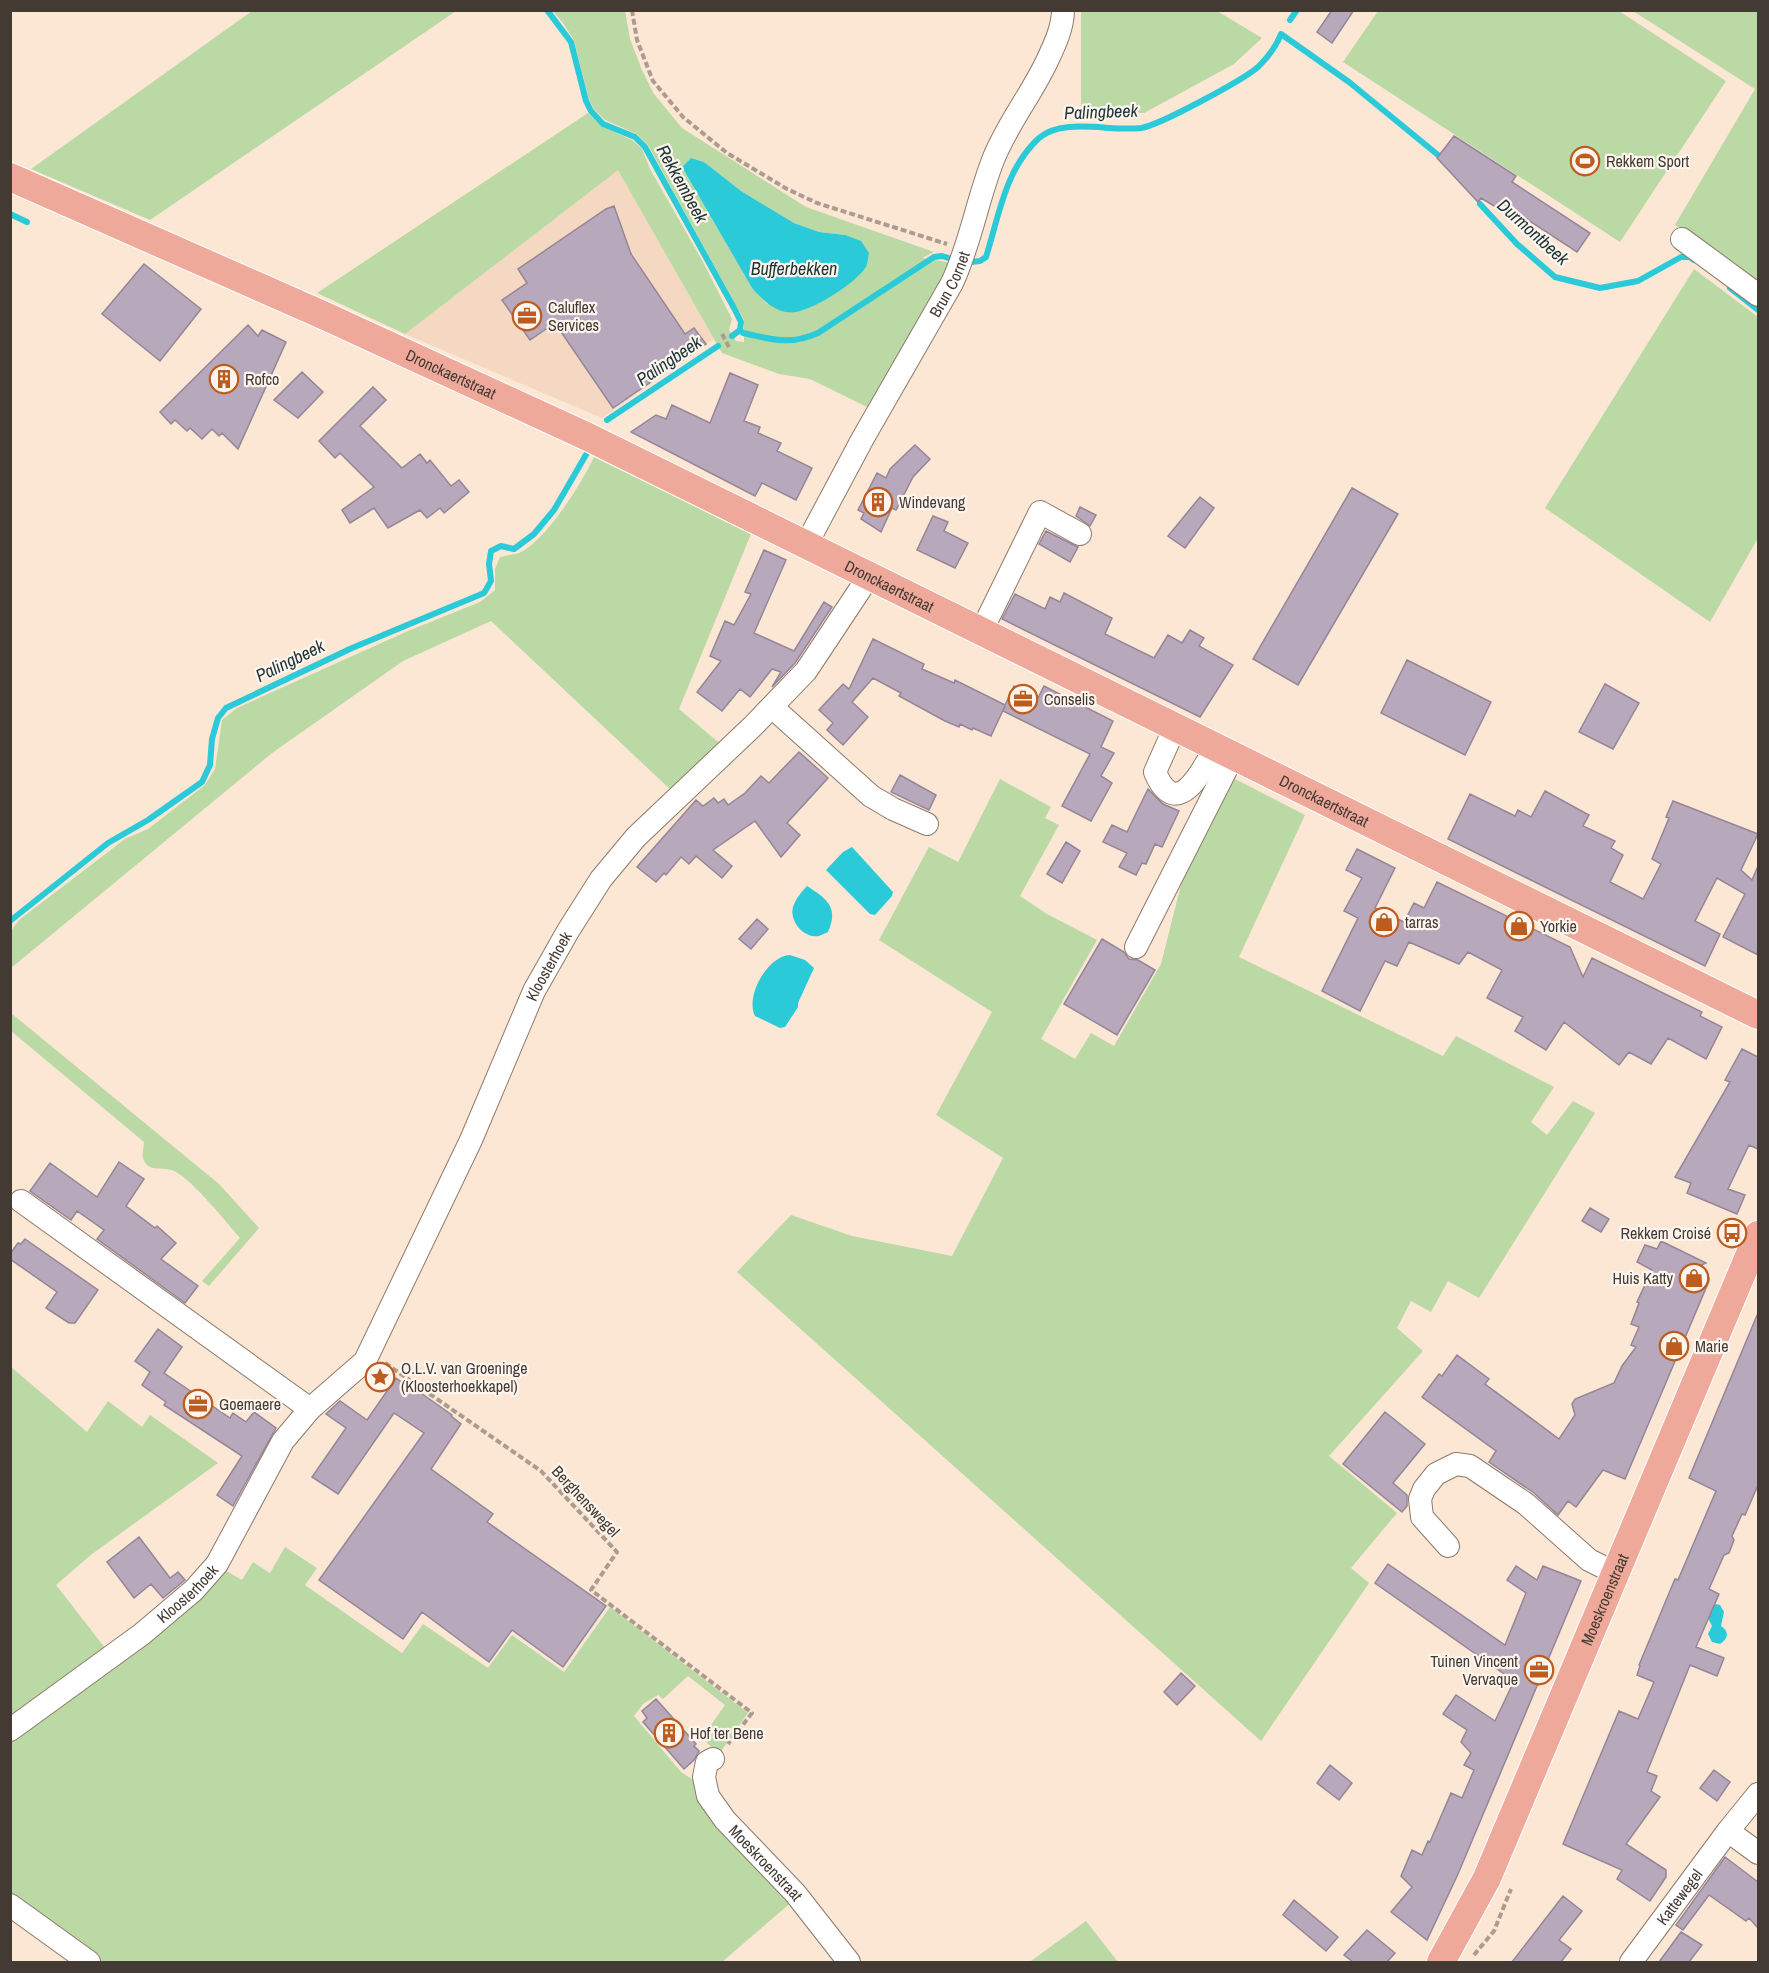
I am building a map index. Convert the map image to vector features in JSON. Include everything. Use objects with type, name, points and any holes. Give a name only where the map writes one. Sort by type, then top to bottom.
[{"type":"main road","name":"Dronckaertstraat","points":[[10,177],[378,340],[588,437],[1758,1014]]},
{"type":"main road","name":"Moeskroenstraat","points":[[1441,1962],[1487,1878],[1758,1235]]},
{"type":"street","name":"Brun Cornet","points":[[806,545],[863,438],[952,283],[965,250],[973,218],[993,160],[1008,128],[1041,74],[1056,42],[1063,10]]},
{"type":"street","points":[[1682,239],[1758,295]]},
{"type":"street","points":[[981,632],[1040,512],[1080,534]]},
{"type":"street","name":"Kloosterhoek","points":[[10,1730],[142,1634],[194,1590],[217,1564],[283,1441],[310,1410],[365,1361],[471,1140],[534,991],[601,879],[636,837],[694,784],[806,671],[869,576]]},
{"type":"street","points":[[772,707],[871,796],[927,824]]},
{"type":"street","points":[[1174,727],[1155,772],[1160,784],[1171,792],[1182,792],[1191,787],[1224,751]]},
{"type":"street","points":[[1136,947],[1224,751]]},
{"type":"street","points":[[21,1201],[310,1410]]},
{"type":"street","points":[[1448,1546],[1422,1517],[1420,1499],[1424,1488],[1436,1474],[1456,1464],[1470,1466],[1526,1504],[1590,1560],[1615,1573]]},
{"type":"street","name":"Moeskroenstraat","points":[[713,1759],[707,1762],[704,1777],[708,1796],[725,1820],[795,1893],[849,1962]]},
{"type":"street","name":"Kattewegel","points":[[1632,1962],[1728,1831],[1758,1794]]},
{"type":"street","points":[[1728,1831],[1758,1853]]},
{"type":"street","points":[[10,1905],[89,1962]]},
{"type":"path","points":[[632,10],[637,40],[653,81],[683,117],[727,153],[787,189],[817,203],[965,250]]},
{"type":"path","points":[[722,334],[729,347]]},
{"type":"path","name":"Berghenswegel","points":[[369,1352],[541,1471],[617,1552],[591,1590],[752,1713],[719,1756],[713,1759]]},
{"type":"shaded area","points":[[618,169],[714,339],[602,418],[405,334]]},
{"type":"green space","points":[[552,10],[625,11],[630,39],[642,70],[654,94],[682,128],[806,207],[934,252],[922,258],[952,263],[869,408],[810,379],[779,374],[722,353],[618,170],[405,334],[317,293],[588,113],[601,126],[632,140],[642,149],[650,169],[703,262],[732,319],[729,330],[736,341],[744,342],[744,320],[648,145],[637,134],[605,120],[594,109],[589,100],[574,40]],"holes":[[[691,158],[704,162],[741,191],[794,223],[819,232],[845,235],[767,304],[752,288],[682,167]]]},
{"type":"green space","points":[[252,11],[456,11],[150,220],[31,169]]},
{"type":"green space","points":[[1081,11],[1217,11],[1262,38],[1234,64],[1144,113],[1081,110]]},
{"type":"green space","name":"Rekkem Sport","points":[[1378,11],[1619,11],[1726,81],[1620,242],[1343,62]]},
{"type":"green space","points":[[1633,11],[1758,11],[1758,285],[1720,255],[1675,225],[1755,89]]},
{"type":"green space","points":[[1694,269],[1758,317],[1758,538],[1710,622],[1545,508]]},
{"type":"green space","points":[[594,457],[751,534],[679,709],[724,747],[672,791],[491,621],[403,661],[272,753],[11,968],[11,931],[19,920],[125,839],[148,829],[205,785],[215,769],[222,720],[237,708],[408,631],[480,602],[495,590],[495,569],[500,557],[519,553],[540,537],[562,511]]},
{"type":"green space","points":[[1233,778],[1305,815],[1239,957],[1443,1056],[1456,1036],[1554,1087],[1531,1122],[1547,1135],[1573,1101],[1595,1113],[1479,1298],[1448,1281],[1431,1312],[1411,1301],[1397,1328],[1423,1351],[1329,1456],[1397,1513],[1351,1568],[1369,1583],[1261,1741],[737,1272],[791,1215],[852,1236],[952,1256],[1003,1158],[936,1115],[992,1012],[879,940],[929,847],[958,862],[1000,779],[1051,807],[1045,818],[1059,825],[1020,896],[1047,914],[1097,940],[1041,1039],[1075,1059],[1091,1033],[1114,1046],[1161,964],[1183,877]]},
{"type":"green space","points":[[11,1013],[219,1184],[259,1228],[209,1286],[202,1281],[240,1238],[190,1182],[174,1171],[147,1165],[143,1156],[144,1142],[11,1031]]},
{"type":"green space","points":[[10,1366],[87,1432],[108,1401],[142,1427],[150,1415],[218,1463],[92,1554],[56,1585],[109,1653],[10,1723]]},
{"type":"green space","points":[[285,1547],[317,1568],[305,1585],[402,1653],[423,1624],[488,1668],[512,1635],[564,1672],[610,1607],[748,1713],[719,1754],[707,1743],[706,1732],[725,1705],[688,1676],[663,1699],[658,1695],[643,1704],[634,1716],[681,1772],[698,1783],[794,1900],[722,1962],[101,1962],[11,1898],[11,1739],[114,1669],[186,1610],[221,1568],[242,1580],[253,1562],[270,1573]]},
{"type":"green space","points":[[1086,1921],[1118,1962],[1031,1961]]},
{"type":"water","name":"Bufferbekken","points":[[691,158],[704,162],[741,191],[794,223],[819,232],[845,235],[861,241],[869,253],[866,267],[841,290],[805,309],[786,312],[771,306],[752,288],[682,167]]},
{"type":"water","points":[[852,847],[893,892],[875,915],[870,914],[826,870],[843,852]]},
{"type":"water","points":[[807,886],[829,904],[831,910],[832,916],[828,932],[819,936],[803,932],[793,918],[794,904]]},
{"type":"water","points":[[790,955],[805,960],[814,968],[798,1007],[785,1027],[780,1028],[755,1016],[753,999],[766,970],[781,957]]},
{"type":"water","points":[[1720,1605],[1724,1612],[1721,1626],[1727,1633],[1725,1640],[1720,1644],[1712,1642],[1708,1634],[1712,1626],[1708,1618],[1710,1607]]},
{"type":"building","points":[[1332,10],[1354,10],[1332,43],[1317,32]]},
{"type":"building","points":[[1454,136],[1516,176],[1512,182],[1590,233],[1577,252],[1502,203],[1499,209],[1481,198],[1478,202],[1437,158]]},
{"type":"building","points":[[614,206],[631,254],[685,334],[694,328],[706,344],[613,408],[555,323],[530,340],[502,300],[527,283],[518,269],[606,209]]},
{"type":"building","points":[[144,264],[201,309],[160,361],[102,314]]},
{"type":"building","name":"Rofco","points":[[248,325],[258,336],[262,330],[286,342],[238,449],[222,433],[219,436],[212,429],[202,439],[190,428],[187,431],[175,420],[171,424],[160,412]]},
{"type":"building","points":[[302,372],[323,392],[298,418],[274,400]]},
{"type":"building","points":[[730,373],[758,385],[744,421],[760,427],[758,433],[781,443],[777,451],[812,468],[796,500],[762,483],[755,496],[631,432],[656,415],[666,419],[672,405],[710,423]]},
{"type":"building","points":[[373,387],[386,400],[360,426],[402,468],[420,454],[427,463],[430,460],[451,486],[459,480],[469,492],[444,513],[440,508],[427,518],[420,510],[388,528],[374,508],[350,523],[342,510],[374,487],[340,453],[335,458],[319,441]]},
{"type":"building","points":[[915,445],[930,459],[913,477],[896,510],[892,508],[881,532],[861,519],[864,513],[858,510],[877,473],[886,478],[890,469]]},
{"type":"building","points":[[1352,488],[1398,514],[1298,685],[1253,659]]},
{"type":"building","points":[[1200,497],[1214,508],[1185,548],[1168,536]]},
{"type":"building","points":[[1080,507],[1096,515],[1090,526],[1076,516]]},
{"type":"building","points":[[933,516],[948,522],[944,531],[968,543],[955,568],[917,550]]},
{"type":"building","points":[[1046,531],[1078,547],[1070,562],[1039,544]]},
{"type":"building","points":[[764,550],[786,560],[754,633],[794,651],[824,602],[832,607],[795,663],[772,687],[781,672],[772,669],[750,697],[740,689],[722,711],[697,692],[721,661],[710,656],[725,621],[734,625],[751,594],[745,592]]},
{"type":"building","points":[[1064,593],[1112,618],[1105,634],[1154,658],[1168,635],[1182,643],[1190,630],[1204,638],[1199,646],[1233,665],[1200,717],[1002,619],[1015,594],[1045,609],[1050,597],[1060,602]]},
{"type":"building","points":[[873,639],[924,664],[922,669],[954,683],[955,680],[1005,705],[1014,686],[1038,698],[1044,686],[1113,721],[1101,747],[1114,753],[1101,776],[1112,783],[1091,821],[1062,806],[1090,754],[1003,711],[1005,706],[991,736],[973,728],[972,730],[960,724],[959,727],[945,721],[899,696],[901,693],[873,678],[852,702],[868,717],[843,745],[827,730],[833,723],[819,710],[843,684],[849,689]]},
{"type":"building","points":[[1407,660],[1491,702],[1465,755],[1381,713]]},
{"type":"building","points":[[1605,684],[1639,703],[1613,749],[1579,732]]},
{"type":"building","points":[[799,752],[828,778],[787,823],[800,835],[781,857],[755,821],[713,850],[732,866],[722,878],[696,856],[689,864],[681,857],[666,875],[664,873],[656,882],[637,867],[696,800],[703,806],[714,798],[718,803],[724,799],[728,805],[745,793],[761,776],[769,783]]},
{"type":"building","points":[[900,775],[936,795],[929,810],[891,792]]},
{"type":"building","points":[[1148,789],[1163,804],[1179,811],[1162,847],[1155,844],[1146,864],[1142,863],[1136,875],[1119,867],[1127,853],[1103,842],[1112,825],[1127,832]]},
{"type":"building","points":[[1545,791],[1589,815],[1583,826],[1615,841],[1611,848],[1623,855],[1610,882],[1643,899],[1661,864],[1652,859],[1669,818],[1666,817],[1673,801],[1758,834],[1741,870],[1752,880],[1758,866],[1758,955],[1723,937],[1745,894],[1717,878],[1695,921],[1720,934],[1705,966],[1448,839],[1470,794],[1515,816],[1518,810],[1531,817]]},
{"type":"building","points":[[1066,842],[1080,851],[1062,883],[1047,874]]},
{"type":"building","points":[[1357,849],[1395,868],[1375,908],[1404,922],[1414,903],[1424,908],[1437,882],[1570,947],[1583,977],[1592,958],[1702,1012],[1700,1016],[1722,1027],[1706,1059],[1668,1038],[1651,1064],[1629,1052],[1619,1065],[1564,1022],[1546,1050],[1515,1031],[1523,1017],[1487,998],[1502,970],[1468,952],[1459,964],[1409,942],[1397,966],[1385,961],[1360,1011],[1322,991],[1358,918],[1344,911],[1362,878],[1346,870]]},
{"type":"building","points":[[757,919],[768,929],[751,949],[739,939]]},
{"type":"building","points":[[1102,939],[1124,952],[1129,959],[1138,960],[1155,970],[1117,1035],[1064,1004]]},
{"type":"building","points":[[1742,1049],[1758,1057],[1758,1149],[1749,1145],[1728,1189],[1745,1195],[1737,1214],[1687,1193],[1691,1183],[1675,1177],[1730,1082],[1725,1080]]},
{"type":"building","points":[[119,1162],[144,1179],[126,1206],[155,1228],[157,1226],[176,1243],[161,1259],[198,1286],[185,1303],[97,1239],[104,1230],[77,1211],[71,1220],[30,1191],[50,1163],[97,1197]]},
{"type":"building","points":[[1590,1208],[1609,1219],[1601,1232],[1582,1221]]},
{"type":"building","points":[[25,1239],[98,1290],[75,1323],[69,1323],[46,1308],[57,1292],[10,1259],[10,1254],[18,1243],[21,1244]]},
{"type":"building","points":[[1661,1241],[1706,1263],[1691,1270],[1709,1278],[1709,1281],[1625,1479],[1603,1470],[1576,1507],[1568,1501],[1558,1515],[1534,1493],[1489,1462],[1496,1451],[1422,1397],[1439,1374],[1442,1376],[1457,1355],[1489,1379],[1485,1384],[1559,1439],[1575,1415],[1572,1404],[1575,1399],[1614,1383],[1622,1366],[1636,1347],[1631,1345],[1639,1327],[1631,1324],[1639,1303],[1637,1302],[1652,1270],[1637,1262],[1645,1245],[1657,1249]]},
{"type":"building","points":[[1758,1313],[1758,1485],[1745,1515],[1742,1514],[1732,1536],[1734,1540],[1729,1553],[1724,1555],[1709,1589],[1719,1594],[1696,1647],[1724,1658],[1717,1676],[1690,1665],[1647,1772],[1657,1776],[1651,1791],[1660,1797],[1626,1844],[1666,1870],[1666,1877],[1650,1901],[1617,1879],[1622,1870],[1563,1844],[1619,1711],[1638,1719],[1654,1682],[1637,1675],[1639,1665],[1675,1579],[1678,1580],[1716,1491],[1689,1478]]},
{"type":"building","points":[[158,1329],[182,1347],[164,1373],[230,1418],[233,1413],[246,1422],[254,1412],[276,1428],[233,1506],[217,1495],[242,1456],[164,1405],[166,1402],[142,1385],[150,1372],[135,1361]]},
{"type":"building","points":[[396,1378],[403,1383],[404,1381],[461,1424],[431,1469],[493,1514],[487,1522],[606,1606],[563,1667],[512,1630],[489,1662],[422,1612],[403,1639],[319,1580],[424,1433],[394,1413],[338,1494],[312,1477],[346,1428],[326,1414],[340,1401],[367,1420]]},
{"type":"building","points":[[1385,1412],[1425,1444],[1393,1483],[1407,1495],[1407,1506],[1402,1512],[1343,1464]]},
{"type":"building","points":[[139,1537],[170,1578],[178,1572],[185,1580],[163,1598],[151,1584],[134,1598],[107,1562]]},
{"type":"building","points":[[1388,1564],[1505,1645],[1526,1593],[1507,1580],[1516,1566],[1537,1580],[1543,1566],[1581,1581],[1458,1874],[1427,1940],[1391,1912],[1412,1887],[1401,1876],[1412,1850],[1422,1855],[1451,1793],[1462,1798],[1474,1770],[1464,1765],[1471,1753],[1461,1742],[1467,1730],[1443,1714],[1456,1695],[1495,1721],[1514,1681],[1375,1583]]},
{"type":"building","points":[[1181,1673],[1195,1686],[1177,1705],[1164,1692]]},
{"type":"building","name":"Hof ter Bene","points":[[656,1699],[696,1744],[694,1746],[699,1751],[694,1760],[684,1769],[643,1722],[647,1718],[642,1711]]},
{"type":"building","points":[[1330,1765],[1352,1783],[1339,1800],[1317,1783]]},
{"type":"building","points":[[1714,1770],[1730,1782],[1717,1801],[1700,1788]]},
{"type":"building","points":[[1725,1857],[1758,1882],[1758,1928],[1749,1918],[1746,1921],[1709,1895],[1683,1930],[1676,1925]]},
{"type":"building","points":[[1563,1896],[1582,1911],[1559,1940],[1571,1949],[1561,1962],[1512,1962]]},
{"type":"building","points":[[1294,1900],[1338,1937],[1326,1951],[1283,1915]]},
{"type":"building","points":[[1367,1930],[1395,1953],[1387,1962],[1353,1962],[1344,1955]]},
{"type":"building","points":[[1681,1932],[1702,1945],[1689,1962],[1659,1962]]},
{"type":"waterway","name":"Rekkembeek","points":[[547,10],[571,42],[586,101],[591,111],[603,124],[635,137],[645,147],[734,308],[741,322],[740,330]]},
{"type":"waterway","name":"Palingbeek","points":[[1290,20],[1297,10]]},
{"type":"waterway","name":"Palingbeek","points":[[971,262],[980,261],[986,257],[1011,178],[1027,150],[1039,138],[1061,128],[1141,128],[1165,119],[1219,91],[1258,67],[1271,52],[1281,34],[1349,82],[1438,155]]},
{"type":"waterway","name":"Durmontbeek","points":[[1480,204],[1517,244],[1555,277],[1600,288],[1638,281],[1681,257],[1690,257],[1694,260]]},
{"type":"waterway","points":[[10,214],[27,222]]},
{"type":"waterway","name":"Palingbeek","points":[[732,336],[740,330],[743,333],[780,340],[807,337],[818,333],[934,257],[942,256],[952,259]]},
{"type":"waterway","name":"Durmontbeek","points":[[1730,288],[1758,310]]},
{"type":"waterway","name":"Palingbeek","points":[[607,420],[718,346]]},
{"type":"waterway","name":"Palingbeek","points":[[10,921],[108,843],[148,820],[202,782],[210,765],[212,739],[218,718],[226,708],[352,648],[484,593],[491,581],[489,564],[491,551],[501,546],[514,549],[534,534],[554,510],[587,453]]},
{"type":"place","name":"Rekkem Sport","points":[[1585,161]]},
{"type":"place","name":"Caluflex Services","points":[[527,316]]},
{"type":"place","name":"Rofco","points":[[224,379]]},
{"type":"place","name":"Windevang","points":[[878,502]]},
{"type":"place","name":"Conselis","points":[[1023,699]]},
{"type":"place","name":"tarras","points":[[1384,922]]},
{"type":"place","name":"Yorkie","points":[[1519,926]]},
{"type":"place","name":"Rekkem Croisé","points":[[1732,1233]]},
{"type":"place","name":"Huis Katty","points":[[1694,1278]]},
{"type":"place","name":"Marie","points":[[1674,1346]]},
{"type":"place","name":"O.L.V. van Groeninge (Kloosterhoekkapel)","points":[[380,1377]]},
{"type":"place","name":"Goemaere","points":[[198,1404]]},
{"type":"place","name":"Tuinen Vincent Vervaque","points":[[1539,1670]]},
{"type":"place","name":"Hof ter Bene","points":[[669,1733]]}]
